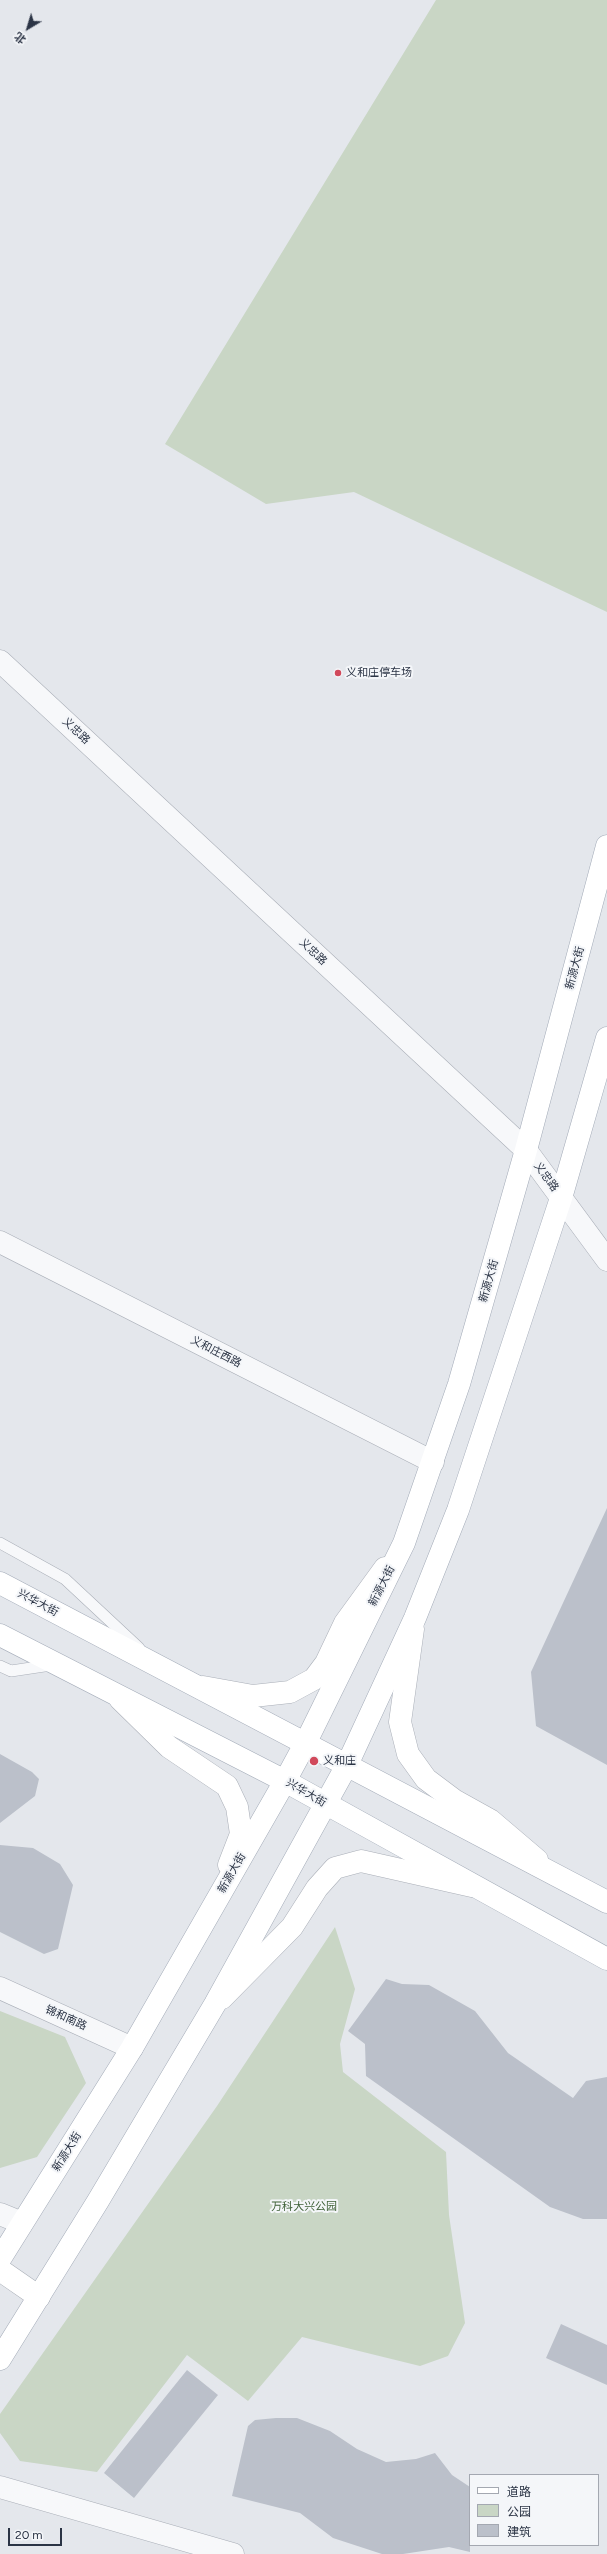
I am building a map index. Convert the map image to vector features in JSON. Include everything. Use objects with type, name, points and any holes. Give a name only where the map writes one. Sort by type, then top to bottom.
[{"type":"main road","name":"新源大街","points":[[0,2259],[132,2048],[285,1781],[305,1744],[404,1543],[459,1384],[526,1150],[607,846]]},
{"type":"main road","points":[[0,2359],[39,2297],[215,2004],[326,1805],[415,1618],[458,1510],[561,1198],[607,1038]]},
{"type":"main road","points":[[190,1685],[254,1696],[290,1692],[314,1679],[326,1663],[345,1623],[404,1543]]},
{"type":"main road","name":"兴华大街","points":[[0,1583],[190,1685],[607,1902]]},
{"type":"main road","points":[[415,1618],[403,1692],[400,1722],[408,1754],[426,1779],[454,1800],[490,1820],[554,1874]]},
{"type":"main road","name":"兴华大街","points":[[0,1635],[112,1691],[285,1781],[607,1959]]},
{"type":"main road","points":[[112,1691],[169,1747],[227,1786],[237,1807],[241,1834],[204,1924]]},
{"type":"main road","points":[[215,2004],[292,1927],[317,1888],[335,1868],[361,1861],[476,1887]]},
{"type":"main road","points":[[0,2270],[39,2297]]},
{"type":"street","name":"义忠路","points":[[0,661],[526,1150],[607,1260]]},
{"type":"street","name":"义和庄西路","points":[[0,1242],[433,1462]]},
{"type":"street","name":"锦和南路","points":[[0,1988],[132,2048]]},
{"type":"street","points":[[0,2214],[22,2223]]},
{"type":"street","points":[[0,2487],[232,2554]]},
{"type":"lane","points":[[0,1543],[65,1579],[165,1671]]},
{"type":"lane","points":[[0,1666],[11,1671],[56,1664]]},
{"type":"green space","points":[[436,0],[607,0],[607,612],[354,492],[266,504],[165,444]]},
{"type":"green space","name":"万科大兴公园","points":[[335,1927],[355,1989],[340,2044],[343,2072],[446,2152],[449,2215],[465,2323],[448,2356],[420,2366],[302,2337],[248,2401],[187,2355],[97,2472],[20,2461],[0,2433],[0,2414],[217,2106]]},
{"type":"green space","points":[[0,2011],[65,2037],[86,2083],[37,2157],[0,2168]]},
{"type":"building","points":[[607,1508],[607,1765],[536,1726],[531,1672]]},
{"type":"building","points":[[0,1754],[32,1772],[39,1779],[35,1796],[0,1823]]},
{"type":"building","points":[[0,1845],[33,1848],[60,1864],[73,1885],[58,1949],[44,1954],[0,1932]]},
{"type":"building","points":[[386,1979],[402,1984],[429,1985],[475,2011],[508,2053],[573,2098],[586,2081],[607,2077],[607,2219],[583,2219],[550,2207],[366,2076],[365,2044],[348,2031]]},
{"type":"building","points":[[561,2324],[607,2345],[607,2385],[546,2358]]},
{"type":"building","points":[[187,2370],[218,2395],[134,2498],[104,2473]]},
{"type":"building","points":[[297,2418],[330,2431],[357,2449],[386,2462],[416,2459],[435,2453],[452,2475],[469,2486],[470,2552],[449,2547],[403,2554],[382,2554],[333,2538],[300,2513],[232,2496],[248,2426],[255,2420]]},
{"type":"place","name":"义和庄停车场","points":[[338,673]]},
{"type":"place","name":"义和庄","points":[[314,1761]]}]
